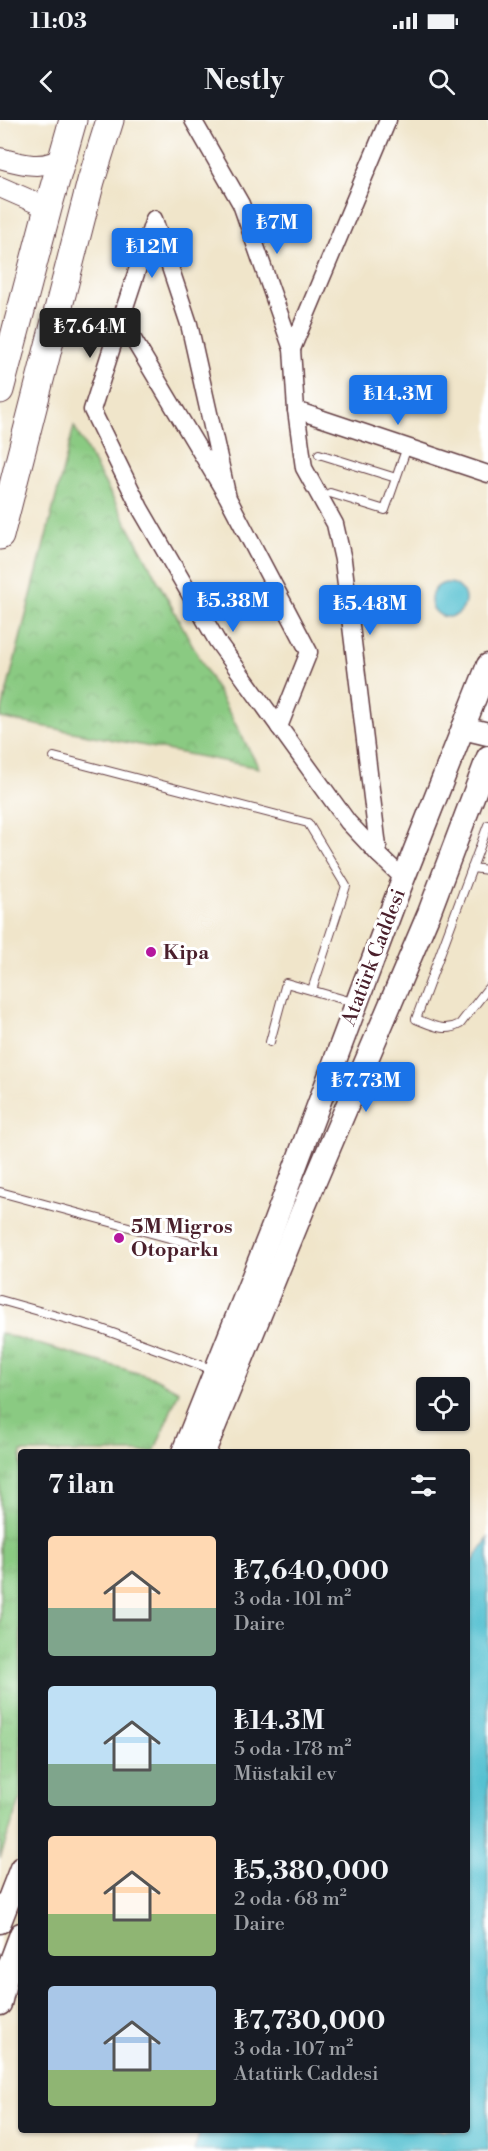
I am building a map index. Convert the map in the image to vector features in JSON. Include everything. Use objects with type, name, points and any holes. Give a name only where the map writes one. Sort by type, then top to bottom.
[{"type":"highway","points":[[0,390],[73,120]]},
{"type":"highway","points":[[0,536],[91,181],[110,120]]},
{"type":"main road","name":"Atatürk Caddesi","points":[[205,1449],[224,1374],[273,1226],[403,878],[488,665]]},
{"type":"main road","points":[[463,728],[488,734]]},
{"type":"main road","name":"Atatürk Caddesi","points":[[185,1449],[224,1374],[438,888],[488,757]]},
{"type":"main road","points":[[403,878],[438,888]]},
{"type":"main road","points":[[0,1922],[18,1876]]},
{"type":"main road","points":[[0,2004],[9,1966],[18,1942]]},
{"type":"street","points":[[193,120],[241,204],[292,349],[296,410],[304,468],[335,524],[344,560],[379,855]]},
{"type":"street","points":[[292,349],[388,120]]},
{"type":"street","points":[[0,158],[28,166],[56,162],[64,156]]},
{"type":"street","points":[[0,186],[48,208]]},
{"type":"street","points":[[228,498],[189,324],[154,219],[92,410],[140,508],[217,640],[348,822],[403,878]]},
{"type":"street","points":[[121,319],[228,498],[309,652],[279,727]]},
{"type":"street","points":[[296,410],[488,474]]},
{"type":"lane","points":[[330,493],[385,510],[407,447]]},
{"type":"lane","points":[[319,454],[396,478]]},
{"type":"lane","points":[[54,757],[308,823],[346,886],[312,990]]},
{"type":"lane","points":[[488,825],[416,1019],[440,1029],[454,1027],[460,1024],[488,988]]},
{"type":"lane","points":[[472,868],[488,870]]},
{"type":"lane","points":[[270,1042],[286,983],[356,1003]]},
{"type":"lane","points":[[0,1192],[206,1248]]},
{"type":"lane","points":[[0,1300],[99,1328],[224,1374]]},
{"type":"green space","points":[[74,426],[259,768],[0,718]]},
{"type":"green space","points":[[0,1333],[155,1378],[179,1391],[155,1449],[18,1449],[18,1807],[0,1858]]},
{"type":"water","points":[[448,583],[460,588],[465,600],[460,612],[448,617],[436,612],[431,600],[436,588]]},
{"type":"water","points":[[488,1538],[488,2151],[194,2151],[199,2133],[470,2133],[470,1566]]},
{"type":"place","name":"Kipa","points":[[151,952]]},
{"type":"place","name":"5M Migros Otoparkı","points":[[119,1238]]}]
